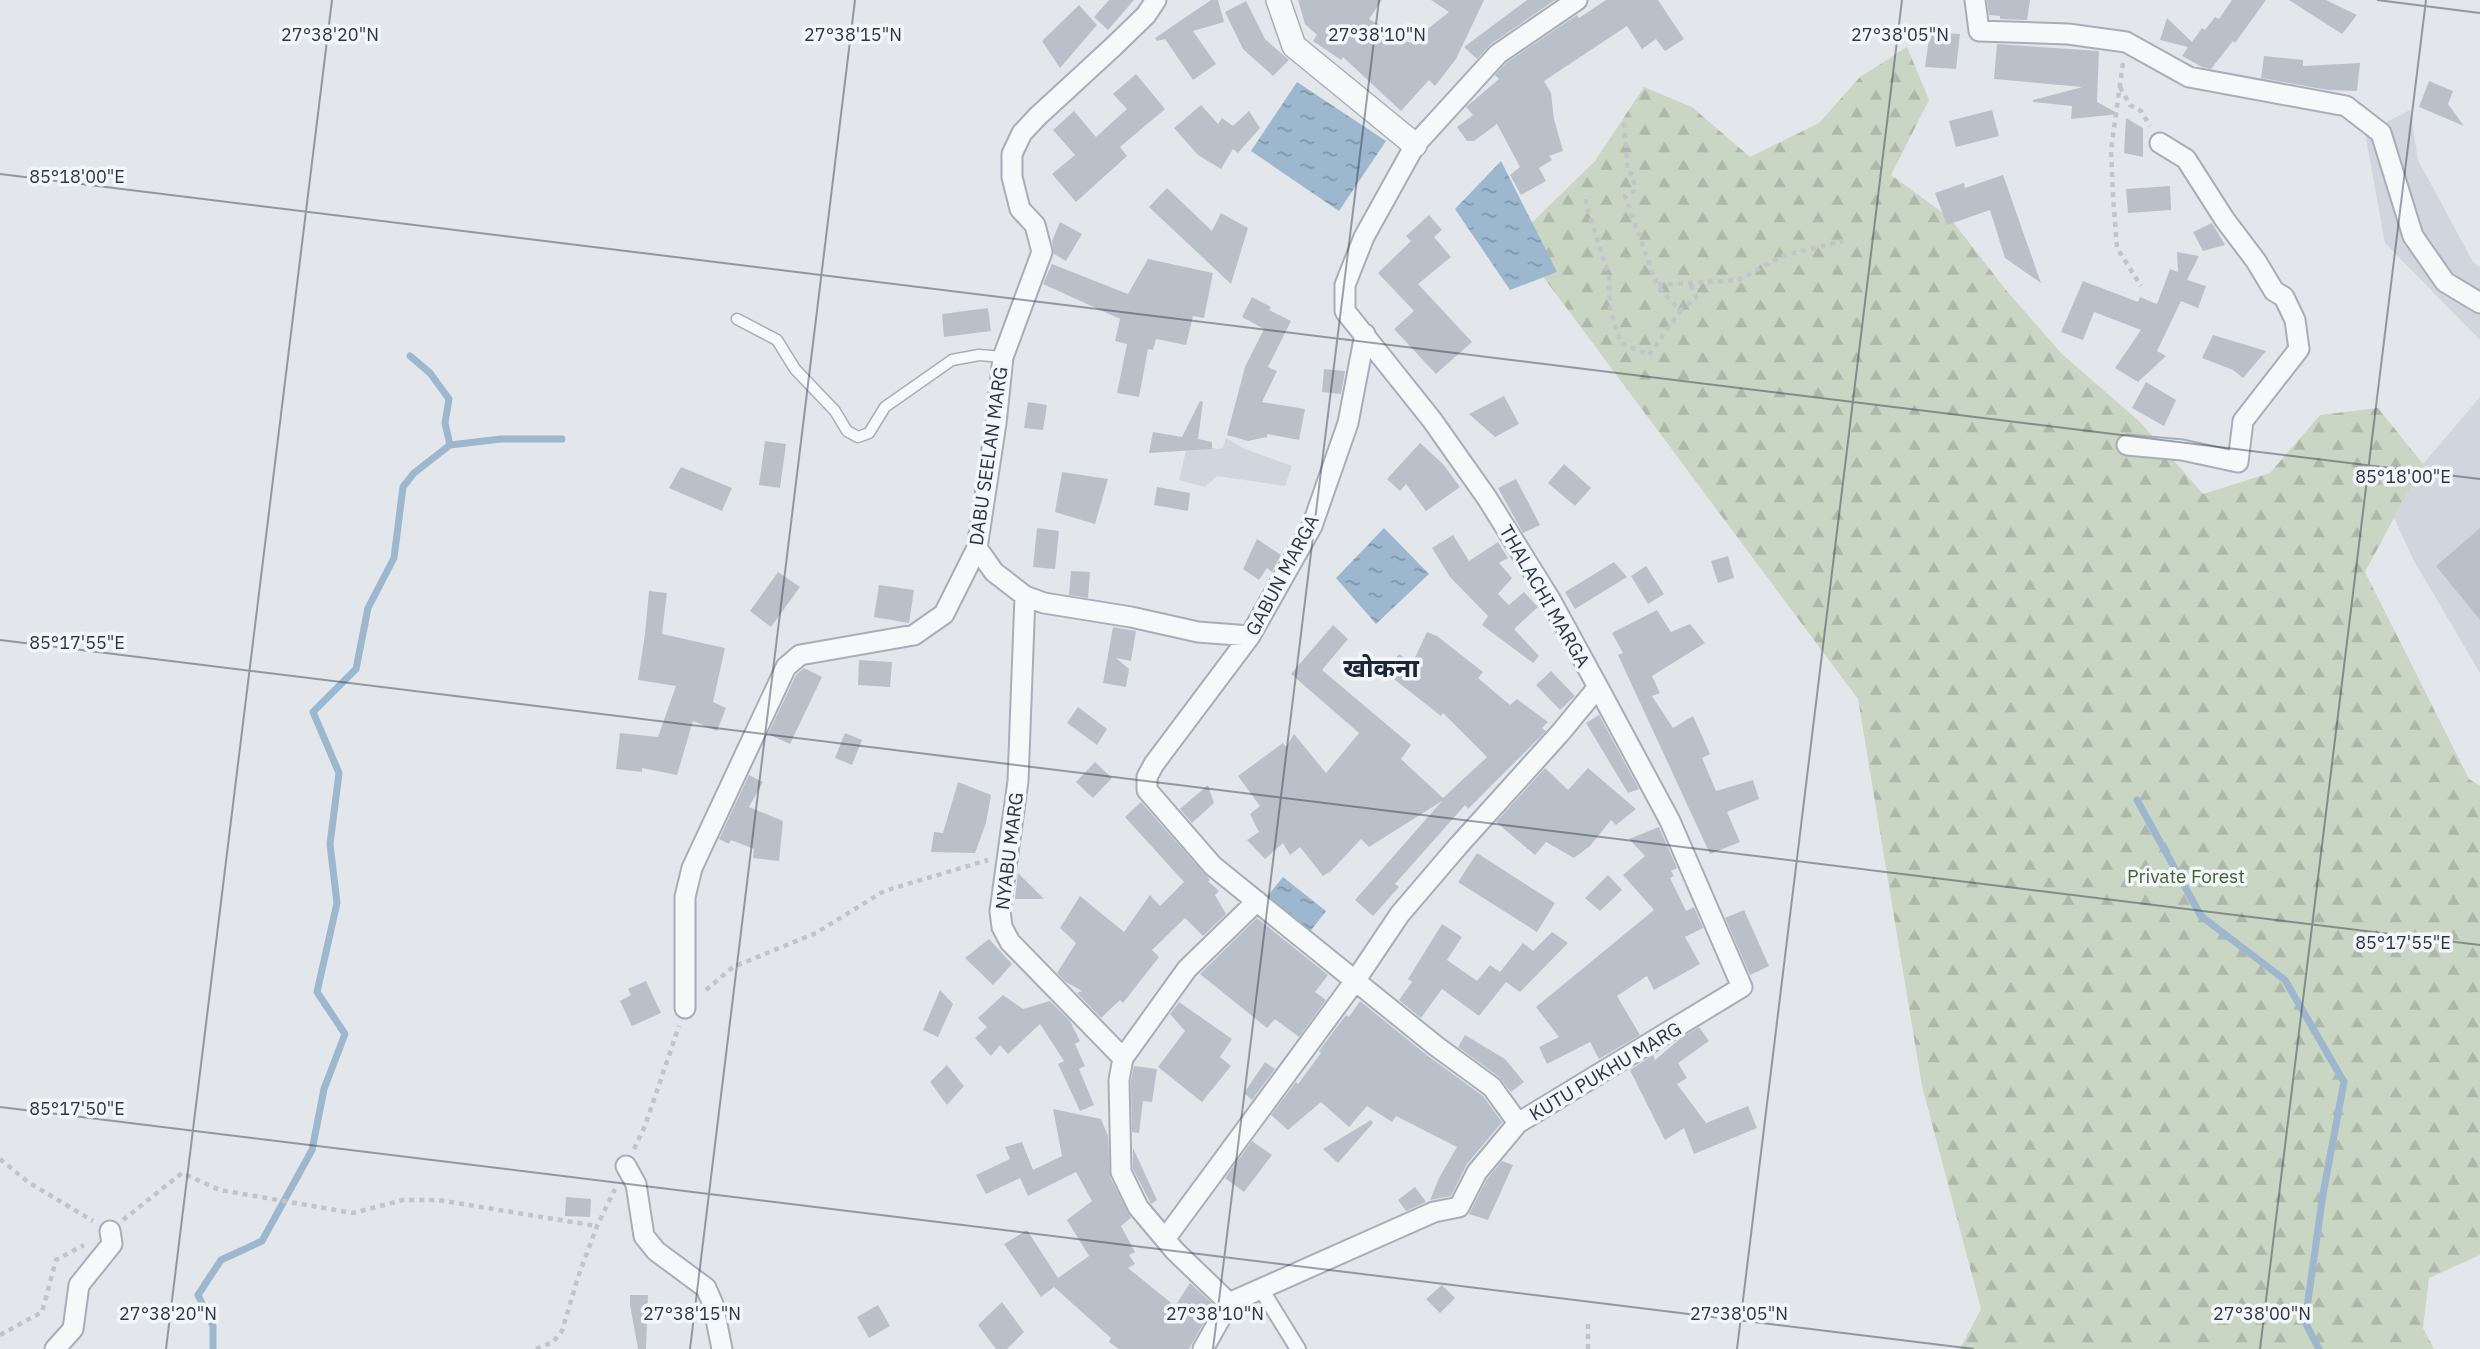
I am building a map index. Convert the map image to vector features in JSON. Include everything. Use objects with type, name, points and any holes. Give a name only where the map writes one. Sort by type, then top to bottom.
[{"type":"street","name":"DABU SEELAN MARG","points":[[685,1007],[685,897],[692,868],[786,667],[800,655],[914,635],[944,614],[977,548],[1003,358],[1042,252],[1035,225],[1020,209],[1012,177],[1012,153],[1022,133],[1038,116],[1146,15],[1157,0]]},
{"type":"street","points":[[1278,0],[1294,46],[1415,145]]},
{"type":"street","name":"THALACHI MARGA","points":[[1165,1239],[1400,914],[1562,732],[1598,687],[1550,598],[1487,498],[1433,420],[1345,311],[1345,285],[1364,237],[1415,145],[1498,54],[1577,0]]},
{"type":"street","points":[[1975,0],[1979,31],[2068,34],[2126,42],[2189,76],[2346,106],[2381,133],[2413,236],[2445,282],[2480,303]]},
{"type":"street","points":[[2127,444],[2182,450],[2238,462],[2243,421],[2298,349],[2295,320],[2284,297],[2274,291],[2186,159],[2160,143]]},
{"type":"street","name":"GABUN MARGA","points":[[1257,901],[1213,866],[1147,790],[1147,777],[1250,636],[1312,526],[1348,423],[1365,334]]},
{"type":"street","points":[[977,548],[994,572],[1025,596],[1044,603],[1131,617],[1198,632],[1250,636]]},
{"type":"street","name":"NYABU MARG","points":[[1025,596],[1019,767],[1000,911],[1002,927],[1010,942],[1123,1058]]},
{"type":"street","name":"KUTU PUKHU MARG","points":[[1229,1303],[1434,1212],[1459,1207],[1476,1172],[1518,1123],[1742,987],[1670,821],[1598,687]]},
{"type":"street","points":[[1203,1349],[1229,1303],[1165,1239],[1138,1207],[1121,1172],[1119,1080],[1123,1058],[1187,969],[1257,901],[1354,981],[1492,1087],[1518,1123]]},
{"type":"street","points":[[626,1166],[636,1184],[645,1236],[656,1251],[706,1288],[713,1304],[722,1349]]},
{"type":"street","points":[[55,1349],[73,1329],[79,1285],[112,1244],[110,1231]]},
{"type":"street","points":[[1261,1289],[1297,1349]]},
{"type":"lane","points":[[737,319],[777,340],[795,369],[835,411],[847,431],[858,437],[869,433],[885,407],[952,360],[979,355],[1003,358]]},
{"type":"path","points":[[2126,42],[2111,150],[2117,248],[2141,286]]},
{"type":"path","points":[[2119,86],[2130,105],[2141,111],[2160,143]]},
{"type":"path","points":[[1624,123],[1628,172],[1634,176],[1634,191],[1625,196],[1657,285],[1680,311]]},
{"type":"path","points":[[1586,199],[1609,278],[1610,309],[1620,343],[1649,355],[1680,311],[1696,297],[1690,283]]},
{"type":"path","points":[[1657,285],[1738,280],[1782,257],[1843,241]]},
{"type":"path","points":[[536,1349],[554,1342],[562,1331],[597,1226],[645,1126],[685,1007],[733,967],[816,933],[884,891],[1009,854]]},
{"type":"path","points":[[0,1158],[28,1182],[110,1231]]},
{"type":"path","points":[[0,1335],[42,1312],[56,1260],[110,1231],[182,1173],[220,1190],[353,1213],[403,1200],[438,1200],[597,1226]]},
{"type":"path","points":[[1588,1322],[1588,1349]]},
{"type":"shaded area","points":[[2410,110],[2418,160],[2473,262],[2480,267],[2480,340],[2385,243],[2365,133]]},
{"type":"shaded area","points":[[2480,397],[2480,673],[2413,559],[2388,505]]},
{"type":"shaded area","points":[[1226,438],[1245,449],[1292,466],[1285,486],[1217,476],[1205,487],[1179,480],[1188,442],[1218,449],[1223,448]]},
{"type":"green space","name":"Private Forest","points":[[1907,47],[1929,100],[1891,175],[1950,218],[2006,290],[2062,354],[2140,422],[2203,494],[2270,473],[2320,415],[2378,408],[2423,464],[2365,572],[2469,779],[2480,786],[2480,1255],[2429,1278],[2423,1328],[2434,1349],[1960,1349],[1981,1309],[1922,1086],[1858,699],[1515,239],[1595,161],[1644,87],[1692,107],[1750,157],[1819,123],[1860,77]]},
{"type":"water","points":[[1297,82],[1386,141],[1339,211],[1251,151]]},
{"type":"water","points":[[1501,161],[1557,272],[1510,290],[1455,209]]},
{"type":"water","points":[[1384,528],[1429,574],[1376,624],[1336,578]]},
{"type":"water","points":[[1283,877],[1326,911],[1305,938],[1262,903]]},
{"type":"building","points":[[1109,0],[1134,0],[1108,30],[1094,17]]},
{"type":"building","points":[[1211,0],[1218,0],[1224,22],[1193,31],[1216,64],[1193,80],[1165,39],[1157,41],[1155,38]]},
{"type":"building","points":[[1298,0],[1382,0],[1369,19],[1410,43],[1449,12],[1431,0],[1484,0],[1456,59],[1435,86],[1429,80],[1401,111],[1343,57],[1341,60],[1313,41],[1317,35],[1305,24]]},
{"type":"building","points":[[1527,0],[1555,0],[1491,44],[1477,59],[1464,47]]},
{"type":"building","points":[[1606,0],[1658,0],[1684,39],[1665,51],[1656,39],[1642,49],[1627,26],[1544,81],[1551,93],[1554,119],[1563,151],[1549,156],[1552,160],[1539,168],[1546,181],[1521,195],[1510,175],[1520,167],[1497,124],[1474,141],[1467,141],[1457,127],[1473,115],[1466,107],[1499,79],[1495,75],[1506,63],[1577,15],[1579,18]]},
{"type":"building","points":[[1987,0],[2030,0],[2027,20],[2000,19],[2000,16],[1989,15]]},
{"type":"building","points":[[2232,0],[2266,0],[2235,43],[2233,41],[2211,69],[2182,56],[2188,47],[2160,40],[2167,18],[2192,42],[2202,28],[2205,30],[2215,17],[2219,19]]},
{"type":"building","points":[[2289,0],[2326,0],[2357,15],[2342,34]]},
{"type":"building","points":[[1246,1],[1265,39],[1289,60],[1273,76],[1243,49],[1225,12]]},
{"type":"building","points":[[1079,5],[1097,25],[1060,68],[1042,41]]},
{"type":"building","points":[[1930,32],[1960,34],[1956,69],[1925,67]]},
{"type":"building","points":[[1997,44],[2099,51],[2097,102],[2119,114],[2071,119],[2072,106],[2033,102],[2083,87],[1994,79]]},
{"type":"building","points":[[2264,56],[2303,60],[2303,66],[2360,63],[2357,91],[2328,90],[2261,78]]},
{"type":"building","points":[[1136,74],[1165,109],[1120,147],[1127,156],[1076,202],[1052,174],[1075,155],[1053,130],[1074,111],[1096,137],[1127,109],[1113,94]]},
{"type":"building","points":[[2429,81],[2453,91],[2448,104],[2464,126],[2419,107]]},
{"type":"building","points":[[1201,105],[1218,124],[1222,118],[1233,126],[1249,111],[1260,128],[1238,153],[1233,149],[1221,169],[1198,155],[1174,128]]},
{"type":"building","points":[[1992,110],[1999,136],[1956,147],[1949,121]]},
{"type":"building","points":[[2126,118],[2143,128],[2143,157],[2124,153]]},
{"type":"building","points":[[2003,175],[2041,283],[2005,258],[1990,210],[1947,225],[1935,193],[1964,183],[1965,188]]},
{"type":"building","points":[[2170,186],[2171,210],[2128,213],[2126,189]]},
{"type":"building","points":[[1167,188],[1212,231],[1221,213],[1248,228],[1231,284],[1149,207]]},
{"type":"building","points":[[1429,215],[1442,230],[1434,237],[1451,257],[1418,284],[1472,342],[1436,374],[1394,329],[1414,311],[1378,273],[1411,241],[1406,236]]},
{"type":"building","points":[[1060,222],[1082,234],[1066,261],[1054,254],[1052,241]]},
{"type":"building","points":[[2212,223],[2225,245],[2203,251],[2193,232]]},
{"type":"building","points":[[2177,252],[2199,256],[2187,280],[2206,286],[2198,308],[2181,301],[2157,351],[2166,356],[2138,382],[2115,368],[2141,330],[2094,312],[2083,340],[2061,332],[2083,281],[2138,302],[2140,297],[2157,304],[2170,269],[2178,272]]},
{"type":"building","points":[[1148,259],[1213,273],[1204,318],[1193,316],[1186,345],[1156,339],[1153,350],[1148,349],[1139,397],[1117,393],[1127,344],[1115,341],[1120,319],[1043,284],[1052,264],[1128,294]]},
{"type":"building","points":[[1252,297],[1271,307],[1269,310],[1291,321],[1268,367],[1277,371],[1262,402],[1305,409],[1299,440],[1267,434],[1267,437],[1248,441],[1227,435],[1245,367],[1264,329],[1242,317]]},
{"type":"building","points":[[988,308],[991,331],[944,337],[942,314]]},
{"type":"building","points":[[2213,335],[2266,351],[2243,378],[2233,370],[2202,358]]},
{"type":"building","points":[[1324,369],[1345,371],[1341,394],[1322,392]]},
{"type":"building","points":[[2146,382],[2176,400],[2164,426],[2132,408]]},
{"type":"building","points":[[1504,396],[1519,424],[1495,437],[1469,414]]},
{"type":"building","points":[[1200,401],[1203,402],[1198,439],[1212,442],[1212,449],[1149,453],[1153,432],[1182,437]]},
{"type":"building","points":[[1028,402],[1047,405],[1043,430],[1024,428]]},
{"type":"building","points":[[765,441],[786,444],[780,488],[759,485]]},
{"type":"building","points":[[1420,443],[1443,464],[1460,487],[1426,511],[1406,484],[1400,491],[1387,479]]},
{"type":"building","points":[[1564,464],[1591,488],[1575,506],[1548,483]]},
{"type":"building","points":[[681,467],[732,488],[722,511],[669,488]]},
{"type":"building","points":[[1062,472],[1108,479],[1095,524],[1055,512]]},
{"type":"building","points":[[1516,479],[1540,525],[1523,533],[1498,488]]},
{"type":"building","points":[[1157,487],[1190,493],[1188,511],[1154,505]]},
{"type":"building","points":[[1037,528],[1059,531],[1055,569],[1033,567]]},
{"type":"building","points":[[2480,528],[2480,620],[2436,566]]},
{"type":"building","points":[[1453,535],[1469,561],[1498,542],[1508,558],[1499,563],[1512,578],[1498,594],[1509,605],[1524,592],[1538,607],[1514,629],[1539,656],[1533,663],[1482,625],[1488,616],[1450,577],[1432,548]]},
{"type":"building","points":[[1257,539],[1281,555],[1272,572],[1267,568],[1259,580],[1243,569]]},
{"type":"building","points":[[1728,556],[1734,578],[1718,583],[1711,561]]},
{"type":"building","points":[[1614,562],[1627,577],[1575,609],[1565,592]]},
{"type":"building","points":[[1646,566],[1664,594],[1648,604],[1631,576]]},
{"type":"building","points":[[1071,571],[1090,572],[1088,598],[1069,595]]},
{"type":"building","points":[[778,572],[800,587],[771,627],[750,611]]},
{"type":"building","points":[[879,585],[914,590],[909,623],[874,617]]},
{"type":"building","points":[[649,591],[667,593],[662,634],[725,648],[713,702],[726,708],[717,731],[693,721],[677,775],[642,768],[642,772],[616,769],[620,733],[658,737],[676,686],[638,680]]},
{"type":"building","points":[[1657,610],[1671,632],[1690,624],[1705,643],[1652,676],[1660,693],[1652,696],[1673,728],[1693,716],[1710,754],[1702,758],[1716,791],[1753,780],[1759,799],[1727,812],[1740,842],[1710,854],[1618,655],[1623,653],[1612,633]]},
{"type":"building","points":[[1333,625],[1348,639],[1322,670],[1411,745],[1401,759],[1443,798],[1487,757],[1443,713],[1441,716],[1385,672],[1399,654],[1412,664],[1427,632],[1437,636],[1483,672],[1478,678],[1510,705],[1517,699],[1548,722],[1542,728],[1546,731],[1468,809],[1465,805],[1395,884],[1399,887],[1373,916],[1355,900],[1442,801],[1369,847],[1361,839],[1323,876],[1300,847],[1290,855],[1283,843],[1265,859],[1247,840],[1259,832],[1250,814],[1260,806],[1238,776],[1283,743],[1286,747],[1294,734],[1326,773],[1359,733],[1291,674]]},
{"type":"building","points":[[1113,627],[1136,631],[1131,661],[1116,658],[1129,669],[1126,687],[1103,683]]},
{"type":"building","points":[[859,660],[892,662],[890,687],[858,685]]},
{"type":"building","points":[[804,668],[822,677],[790,744],[768,734],[796,675]]},
{"type":"building","points":[[1551,671],[1575,696],[1560,710],[1536,685]]},
{"type":"building","points":[[1078,707],[1107,729],[1097,745],[1067,723]]},
{"type":"building","points":[[1599,715],[1639,789],[1628,793],[1586,723]]},
{"type":"building","points":[[845,733],[862,740],[852,765],[835,758]]},
{"type":"building","points":[[1095,762],[1112,778],[1093,798],[1076,782]]},
{"type":"building","points":[[1545,768],[1568,790],[1588,768],[1636,809],[1616,825],[1611,820],[1590,846],[1574,858],[1546,842],[1535,855],[1496,822]]},
{"type":"building","points":[[749,775],[763,782],[749,807],[783,821],[779,861],[753,858],[754,849],[731,840],[729,844],[719,839]]},
{"type":"building","points":[[958,782],[991,795],[986,823],[975,853],[931,852],[934,832],[943,833]]},
{"type":"building","points":[[1208,785],[1214,803],[1192,823],[1180,809]]},
{"type":"building","points":[[1141,802],[1219,891],[1215,895],[1226,914],[1203,936],[1185,918],[1152,950],[1159,957],[1123,1003],[1120,1000],[1101,1018],[1077,993],[1082,991],[1057,973],[1076,943],[1060,928],[1080,896],[1124,932],[1150,895],[1160,906],[1184,882],[1125,817]]},
{"type":"building","points":[[1659,827],[1677,868],[1671,871],[1674,876],[1670,878],[1686,911],[1694,907],[1703,928],[1685,937],[1700,964],[1654,990],[1647,976],[1617,996],[1640,1035],[1599,1059],[1590,1042],[1547,1064],[1539,1047],[1559,1037],[1536,1007],[1654,910],[1623,875],[1645,856],[1629,839]]},
{"type":"building","points":[[1477,853],[1555,903],[1537,932],[1458,882]]},
{"type":"building","points":[[1018,873],[1044,899],[1015,899]]},
{"type":"building","points":[[1608,875],[1622,890],[1600,911],[1585,898]]},
{"type":"building","points":[[1744,910],[1769,966],[1750,975],[1725,918]]},
{"type":"building","points":[[1257,918],[1328,975],[1315,992],[1326,1000],[1299,1037],[1275,1019],[1267,1028],[1200,974]]},
{"type":"building","points":[[1442,924],[1462,937],[1447,960],[1477,981],[1490,965],[1500,972],[1523,943],[1533,951],[1552,932],[1568,943],[1520,992],[1506,982],[1479,1016],[1442,989],[1421,1018],[1399,1000],[1412,982],[1408,979]]},
{"type":"building","points":[[989,939],[1012,964],[993,985],[965,958]]},
{"type":"building","points":[[646,981],[661,1013],[632,1026],[620,1001],[631,995],[628,989]]},
{"type":"building","points":[[940,990],[953,1004],[938,1037],[923,1030]]},
{"type":"building","points":[[1003,995],[1023,1009],[1050,1001],[1070,1021],[1080,1041],[1075,1044],[1085,1066],[1079,1069],[1094,1105],[1080,1111],[1058,1064],[1064,1061],[1040,1024],[1008,1054],[1000,1045],[991,1056],[975,1038],[987,1027],[978,1018]]},
{"type":"building","points":[[1360,1001],[1483,1096],[1502,1122],[1467,1164],[1451,1196],[1430,1200],[1457,1147],[1396,1116],[1392,1122],[1367,1106],[1349,1127],[1321,1102],[1288,1130],[1271,1115],[1296,1082],[1298,1084],[1346,1015],[1349,1017]]},
{"type":"building","points":[[1179,1002],[1232,1039],[1220,1057],[1231,1066],[1202,1102],[1158,1067],[1185,1031],[1170,1014]]},
{"type":"building","points":[[1699,1027],[1709,1041],[1678,1063],[1687,1078],[1677,1084],[1706,1123],[1748,1106],[1757,1128],[1694,1154],[1684,1128],[1665,1140],[1630,1070],[1653,1055],[1655,1060]]},
{"type":"building","points":[[1465,1035],[1505,1059],[1524,1082],[1511,1092],[1499,1077],[1458,1047]]},
{"type":"building","points":[[1265,1062],[1275,1069],[1252,1100],[1244,1093]]},
{"type":"building","points":[[947,1065],[964,1086],[947,1105],[930,1082]]},
{"type":"building","points":[[1134,1066],[1157,1069],[1152,1102],[1143,1101],[1139,1133],[1132,1132],[1131,1081]]},
{"type":"building","points":[[1053,1109],[1101,1119],[1108,1136],[1110,1177],[1131,1218],[1121,1226],[1135,1252],[1129,1255],[1135,1264],[1128,1268],[1175,1306],[1190,1283],[1214,1305],[1189,1349],[1119,1349],[1109,1342],[1111,1338],[1054,1287],[1041,1297],[1004,1244],[1027,1230],[1058,1278],[1089,1256],[1067,1220],[1092,1201],[1076,1172],[1028,1196],[1020,1178],[986,1194],[976,1175],[1010,1159],[1005,1147],[1022,1142],[1033,1170],[1062,1156]]},
{"type":"building","points":[[1371,1120],[1373,1123],[1338,1163],[1323,1149]]},
{"type":"building","points":[[1252,1141],[1272,1155],[1244,1192],[1225,1178]]},
{"type":"building","points":[[1133,1148],[1157,1200],[1151,1204],[1133,1169]]},
{"type":"building","points":[[1502,1161],[1513,1165],[1488,1220],[1469,1214],[1487,1179]]},
{"type":"building","points":[[1415,1187],[1426,1202],[1406,1211],[1398,1200]]},
{"type":"building","points":[[566,1197],[591,1199],[590,1217],[565,1216]]},
{"type":"building","points":[[1442,1285],[1455,1298],[1440,1313],[1426,1299]]},
{"type":"building","points":[[630,1295],[648,1295],[646,1349],[638,1349]]},
{"type":"building","points":[[1002,1302],[1024,1332],[1007,1349],[996,1349],[978,1325]]},
{"type":"building","points":[[878,1305],[890,1326],[869,1338],[857,1317]]},
{"type":"waterway","points":[[410,356],[430,373],[449,399],[445,423],[450,445]]},
{"type":"waterway","points":[[213,1349],[213,1326],[198,1295],[221,1260],[262,1241],[312,1150],[324,1089],[345,1034],[317,992],[337,903],[330,844],[339,773],[313,712],[356,669],[368,608],[394,558],[403,487],[414,473],[450,445],[501,439],[562,439]]},
{"type":"waterway","points":[[2137,800],[2201,916],[2285,980],[2344,1082],[2323,1194],[2305,1322],[2319,1349]]},
{"type":"district","name":"खोकना","points":[[1381,668]]}]
